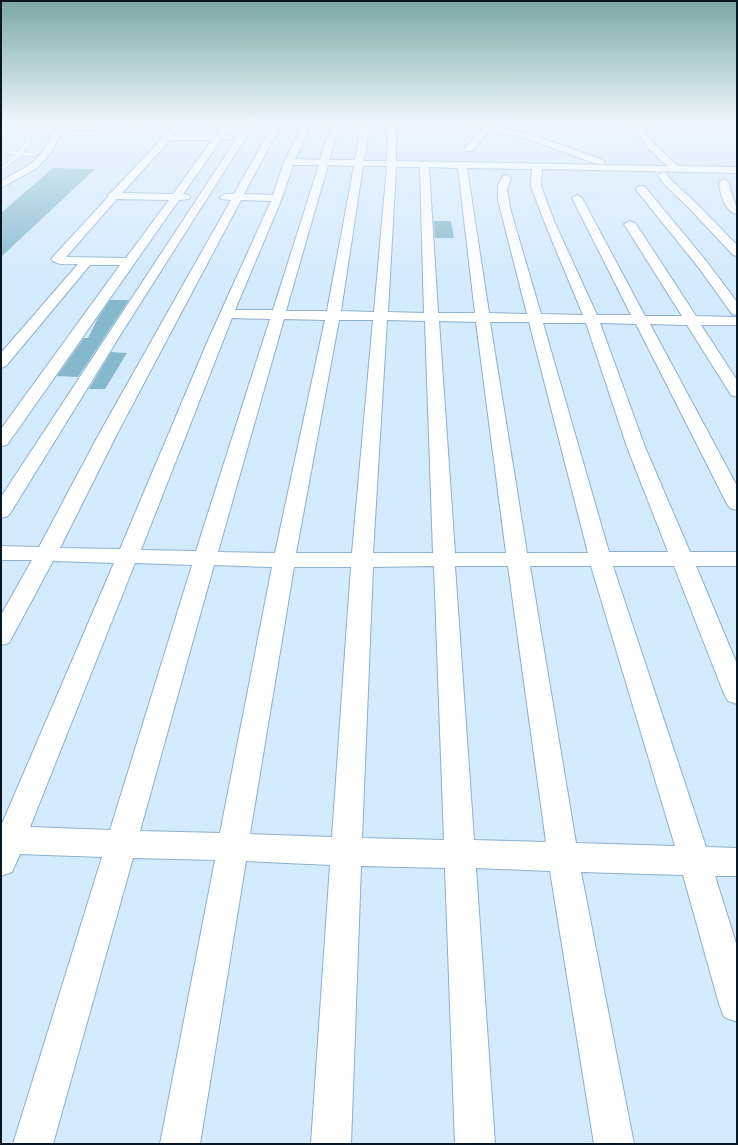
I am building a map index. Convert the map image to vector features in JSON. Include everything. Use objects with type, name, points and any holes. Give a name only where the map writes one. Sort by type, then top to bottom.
[{"type":"street","points":[[1,184],[15,176]]},
{"type":"street","points":[[129,262],[64,261],[57,259],[130,176]]},
{"type":"street","points":[[1,441],[190,176]]},
{"type":"street","points":[[1,512],[216,176]]},
{"type":"street","points":[[1,637],[108,434],[248,176]]},
{"type":"street","points":[[284,176],[277,198],[227,314],[128,557],[4,848],[122,844],[347,852],[563,856],[737,862]]},
{"type":"street","points":[[33,1144],[205,558],[321,176]]},
{"type":"street","points":[[180,1144],[284,560],[333,316],[357,176]]},
{"type":"street","points":[[331,1144],[362,560],[390,176]]},
{"type":"street","points":[[425,176],[427,195],[426,215],[475,1144]]},
{"type":"street","points":[[464,176],[493,397],[563,856],[614,1144]]},
{"type":"street","points":[[504,176],[502,192],[505,208],[600,559],[695,860],[737,1004]]},
{"type":"street","points":[[536,176],[539,196],[591,318],[636,447],[737,694]]},
{"type":"street","points":[[664,176],[735,247]]},
{"type":"street","points":[[678,176],[694,178]]},
{"type":"street","points":[[724,182],[725,196],[737,210]]},
{"type":"street","points":[[641,189],[703,265],[737,311]]},
{"type":"street","points":[[112,196],[277,198]]},
{"type":"street","points":[[577,198],[737,504]]},
{"type":"street","points":[[630,224],[737,392]]},
{"type":"street","points":[[1,363],[87,261]]},
{"type":"street","points":[[227,314],[737,321]]},
{"type":"street","points":[[9,336],[24,336]]},
{"type":"street","points":[[1,553],[284,560],[737,559]]},
{"type":"building","points":[[43,176],[87,176],[1,257],[1,213]]},
{"type":"building","points":[[434,221],[451,221],[454,238],[435,238]]},
{"type":"building","points":[[110,300],[129,300],[78,377],[57,376],[84,338],[88,338],[98,318]]},
{"type":"building","points":[[111,352],[127,353],[105,389],[89,389]]}]
